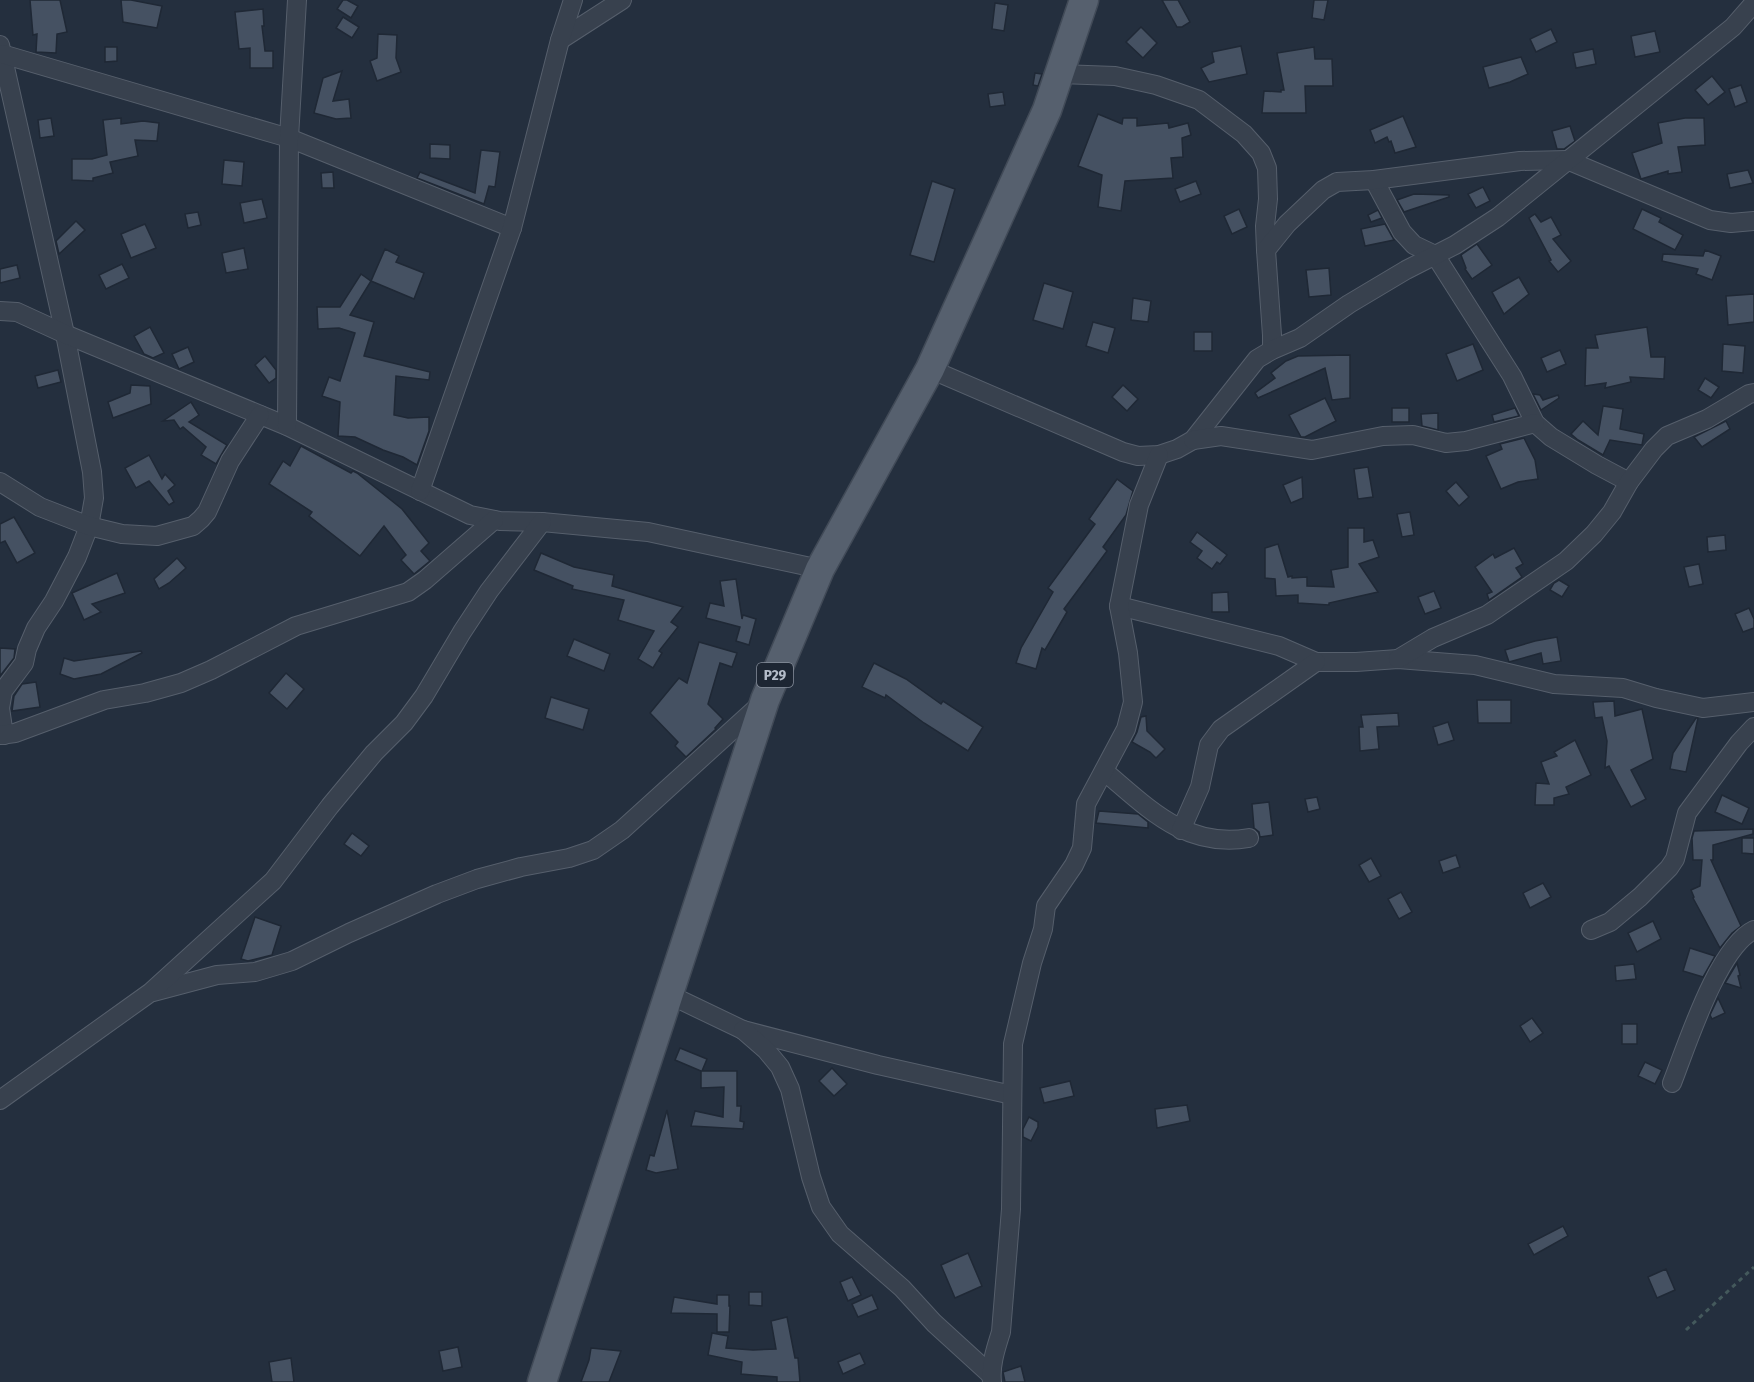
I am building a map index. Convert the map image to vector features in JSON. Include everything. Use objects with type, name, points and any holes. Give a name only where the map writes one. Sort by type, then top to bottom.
[{"type":"main road","name":"P29","points":[[542,1382],[765,700],[820,569],[930,369],[1047,110],[1089,2]]},
{"type":"street","points":[[288,426],[290,138],[297,0]]},
{"type":"street","points":[[420,491],[512,228],[560,40],[573,0]]},
{"type":"street","points":[[560,40],[622,0]]},
{"type":"street","points":[[930,369],[1123,452],[1138,456],[1159,455],[1177,449],[1192,440],[1257,359],[1300,338],[1350,304],[1498,217],[1733,27],[1754,3]]},
{"type":"street","points":[[494,520],[408,592],[296,627],[181,683],[145,693],[104,700],[15,733],[2,735],[0,708],[3,691],[18,674],[36,628],[54,601],[77,557],[88,526],[94,498],[92,472],[65,334],[1,50],[290,138],[512,228]]},
{"type":"street","points":[[1060,74],[1115,76],[1199,100],[1245,134],[1261,153],[1267,168],[1268,200],[1265,226],[1272,350]]},
{"type":"street","points":[[1266,250],[1287,224],[1323,190],[1337,182],[1374,180],[1521,160],[1567,160],[1710,220],[1731,223],[1754,221]]},
{"type":"street","points":[[1374,180],[1402,232],[1414,245],[1435,255],[1512,376],[1535,423],[1551,437],[1629,482]]},
{"type":"street","points":[[0,311],[17,312],[288,426],[470,515],[494,520],[648,532],[820,569]]},
{"type":"street","points":[[1398,659],[1433,638],[1487,615],[1566,561],[1594,534],[1612,512],[1629,482],[1667,436],[1707,419],[1754,393]]},
{"type":"street","points":[[0,482],[40,507],[88,526],[122,534],[157,536],[193,526],[207,512],[230,461],[260,415]]},
{"type":"street","points":[[1192,440],[1221,436],[1312,450],[1383,436],[1413,435],[1446,443],[1466,441],[1535,423]]},
{"type":"street","points":[[992,1378],[995,1351],[1001,1332],[1011,1209],[1013,1044],[1032,963],[1043,929],[1046,906],[1074,865],[1082,848],[1086,804],[1126,729],[1133,702],[1128,653],[1119,606],[1139,505],[1159,455]]},
{"type":"street","points":[[0,1100],[151,992],[273,881],[330,806],[374,753],[404,723],[424,696],[489,591],[542,522]]},
{"type":"street","points":[[1119,606],[1279,646],[1316,662],[1398,659],[1475,665],[1554,684],[1623,688],[1703,708],[1754,702]]},
{"type":"street","points":[[1181,830],[1200,787],[1209,745],[1221,729],[1316,662]]},
{"type":"street","points":[[151,992],[217,975],[255,972],[292,961],[349,933],[477,879],[521,867],[569,858],[593,850],[622,830],[765,700]]},
{"type":"street","points":[[1591,930],[1610,922],[1640,897],[1669,868],[1675,859],[1687,813],[1739,743],[1754,727]]},
{"type":"street","points":[[1104,771],[1142,803],[1181,830],[1204,838],[1233,840],[1249,838]]},
{"type":"street","points":[[1672,1083],[1715,975],[1741,940],[1754,930]]},
{"type":"street","points":[[668,994],[743,1030],[878,1065],[1012,1095]]},
{"type":"street","points":[[743,1030],[766,1050],[780,1067],[790,1089],[811,1177],[821,1207],[840,1234],[902,1288],[934,1323],[992,1378]]},
{"type":"path","points":[[1686,1330],[1754,1267]]},
{"type":"building","points":[[30,0],[60,0],[67,32],[57,34],[56,53],[36,52],[37,34],[33,35]]},
{"type":"building","points":[[121,0],[162,6],[157,28],[123,22]]},
{"type":"building","points":[[343,0],[358,6],[351,18],[337,9]]},
{"type":"building","points":[[1162,0],[1178,0],[1190,22],[1177,27]]},
{"type":"building","points":[[1314,0],[1328,0],[1324,20],[1312,18]]},
{"type":"building","points":[[995,3],[1008,5],[1004,31],[992,29]]},
{"type":"building","points":[[263,9],[264,26],[262,26],[265,51],[273,51],[273,68],[250,68],[250,48],[239,49],[235,12]]},
{"type":"building","points":[[343,17],[359,27],[352,38],[336,28]]},
{"type":"building","points":[[1141,27],[1157,43],[1143,58],[1126,42]]},
{"type":"building","points":[[1551,29],[1557,42],[1536,52],[1530,39]]},
{"type":"building","points":[[1655,31],[1660,52],[1635,57],[1631,36]]},
{"type":"building","points":[[378,34],[397,35],[396,58],[401,72],[377,81],[370,61],[377,58]]},
{"type":"building","points":[[1241,46],[1247,74],[1209,82],[1201,68],[1214,62],[1212,52]]},
{"type":"building","points":[[105,47],[117,47],[117,61],[105,62]]},
{"type":"building","points":[[1314,47],[1315,59],[1332,59],[1333,86],[1305,86],[1306,113],[1262,113],[1264,91],[1281,92],[1284,90],[1277,53]]},
{"type":"building","points":[[1593,49],[1596,64],[1576,68],[1573,53]]},
{"type":"building","points":[[1521,57],[1528,74],[1489,88],[1483,67]]},
{"type":"building","points":[[342,71],[333,101],[349,99],[351,118],[336,119],[314,113],[323,78]]},
{"type":"building","points":[[1035,73],[1042,74],[1038,86],[1033,85]]},
{"type":"building","points":[[1712,76],[1725,92],[1708,105],[1695,90]]},
{"type":"building","points":[[1741,85],[1747,102],[1735,107],[1729,89]]},
{"type":"building","points":[[1003,92],[1005,105],[990,107],[988,94]]},
{"type":"building","points":[[1098,114],[1122,124],[1123,118],[1137,118],[1137,126],[1168,123],[1169,128],[1188,123],[1191,135],[1182,138],[1183,157],[1171,158],[1173,178],[1125,181],[1121,211],[1098,207],[1102,175],[1078,166]]},
{"type":"building","points":[[1403,116],[1416,147],[1395,153],[1387,137],[1375,143],[1370,130]]},
{"type":"building","points":[[51,118],[54,136],[40,138],[38,120]]},
{"type":"building","points":[[121,118],[121,124],[143,121],[159,123],[157,141],[135,140],[138,156],[110,162],[113,173],[93,178],[93,181],[72,180],[72,159],[92,159],[107,155],[103,120]]},
{"type":"building","points":[[1685,118],[1704,118],[1705,145],[1678,147],[1682,172],[1668,174],[1668,171],[1641,179],[1632,153],[1662,143],[1658,123]]},
{"type":"building","points":[[1570,126],[1575,141],[1564,149],[1557,149],[1552,131]]},
{"type":"building","points":[[430,144],[450,145],[450,159],[430,158]]},
{"type":"building","points":[[481,150],[500,152],[495,187],[489,186],[484,204],[417,178],[420,172],[475,193]]},
{"type":"building","points":[[224,160],[244,162],[242,186],[222,184]]},
{"type":"building","points":[[1748,170],[1753,183],[1730,188],[1727,174]]},
{"type":"building","points":[[333,172],[334,188],[322,188],[321,173]]},
{"type":"building","points":[[932,181],[955,189],[934,262],[910,255]]},
{"type":"building","points":[[1196,181],[1201,194],[1180,202],[1175,189]]},
{"type":"building","points":[[1483,187],[1490,201],[1476,208],[1468,194]]},
{"type":"building","points":[[1414,194],[1449,195],[1449,197],[1404,212],[1397,200]]},
{"type":"building","points":[[262,199],[267,218],[244,223],[240,203]]},
{"type":"building","points":[[1239,209],[1247,227],[1232,234],[1224,216]]},
{"type":"building","points":[[1642,209],[1661,218],[1659,222],[1683,235],[1675,250],[1633,229]]},
{"type":"building","points":[[1378,210],[1382,218],[1371,222],[1368,215]]},
{"type":"building","points":[[198,212],[201,225],[188,228],[185,214]]},
{"type":"building","points":[[1535,214],[1541,222],[1551,217],[1561,235],[1553,239],[1571,261],[1558,272],[1549,261],[1551,260],[1529,218]]},
{"type":"building","points":[[76,221],[85,230],[59,254],[56,241]]},
{"type":"building","points":[[145,224],[156,248],[131,258],[121,234]]},
{"type":"building","points":[[1385,224],[1394,240],[1365,246],[1361,229]]},
{"type":"building","points":[[1477,244],[1492,265],[1472,279],[1465,269],[1461,255]]},
{"type":"building","points":[[244,248],[248,269],[226,273],[222,253]]},
{"type":"building","points":[[385,249],[399,256],[396,262],[424,273],[414,299],[371,281]]},
{"type":"building","points":[[1705,250],[1721,256],[1712,280],[1696,274],[1698,269],[1662,261],[1663,254],[1703,256]]},
{"type":"building","points":[[122,264],[129,278],[106,289],[99,275]]},
{"type":"building","points":[[17,265],[20,278],[0,283],[0,269]]},
{"type":"building","points":[[1329,268],[1331,295],[1309,297],[1306,270]]},
{"type":"building","points":[[361,274],[371,281],[350,315],[374,322],[364,356],[430,372],[429,380],[396,376],[394,415],[408,418],[429,417],[429,431],[417,465],[355,437],[338,436],[340,402],[322,396],[329,377],[340,381],[355,333],[339,328],[318,329],[317,307],[340,307]]},
{"type":"building","points":[[1519,277],[1529,294],[1504,314],[1492,292]]},
{"type":"building","points":[[1044,283],[1073,292],[1063,329],[1033,320]]},
{"type":"building","points":[[1754,294],[1754,322],[1728,325],[1726,296]]},
{"type":"building","points":[[1133,298],[1151,301],[1148,322],[1131,320]]},
{"type":"building","points":[[1093,322],[1115,328],[1108,353],[1086,346]]},
{"type":"building","points":[[150,327],[164,353],[153,358],[144,354],[134,336]]},
{"type":"building","points":[[1647,327],[1651,357],[1665,357],[1664,379],[1630,377],[1631,382],[1605,388],[1606,383],[1585,386],[1586,348],[1598,348],[1595,335]]},
{"type":"building","points":[[1194,332],[1212,332],[1212,351],[1194,351]]},
{"type":"building","points":[[1473,344],[1483,370],[1457,381],[1446,354]]},
{"type":"building","points":[[1723,344],[1745,346],[1743,373],[1722,371]]},
{"type":"building","points":[[188,347],[194,362],[179,369],[172,354]]},
{"type":"building","points":[[1560,350],[1566,364],[1547,372],[1541,358]]},
{"type":"building","points":[[1350,355],[1350,398],[1332,400],[1325,368],[1258,398],[1255,393],[1275,378],[1271,373],[1286,361],[1298,356]]},
{"type":"building","points":[[265,356],[276,370],[276,378],[269,383],[255,365]]},
{"type":"building","points":[[58,370],[61,382],[38,388],[35,376]]},
{"type":"building","points":[[1705,378],[1719,387],[1711,398],[1698,390]]},
{"type":"building","points":[[131,385],[150,386],[151,404],[113,418],[108,402],[130,393]]},
{"type":"building","points":[[1123,385],[1138,399],[1127,411],[1112,397]]},
{"type":"building","points":[[1533,394],[1540,395],[1543,400],[1558,395],[1559,398],[1541,410]]},
{"type":"building","points":[[1325,398],[1336,421],[1301,437],[1289,415]]},
{"type":"building","points":[[191,402],[199,415],[189,422],[227,445],[216,464],[201,455],[206,447],[183,427],[180,429],[174,420],[163,421]]},
{"type":"building","points":[[1603,406],[1623,409],[1620,429],[1644,434],[1642,445],[1610,440],[1603,455],[1571,434],[1583,421],[1598,435]]},
{"type":"building","points":[[1392,408],[1409,408],[1409,422],[1392,422]]},
{"type":"building","points":[[1515,408],[1519,416],[1494,422],[1492,415]]},
{"type":"building","points":[[1438,413],[1438,430],[1422,426],[1421,414]]},
{"type":"building","points":[[1726,421],[1730,429],[1702,447],[1694,437]]},
{"type":"building","points":[[1524,438],[1535,460],[1538,479],[1518,482],[1501,489],[1486,456],[1502,449],[1500,444]]},
{"type":"building","points":[[301,446],[351,473],[353,471],[357,473],[402,509],[429,543],[421,551],[430,561],[414,574],[401,560],[406,555],[384,526],[360,556],[309,516],[312,512],[269,484],[283,461],[290,466]]},
{"type":"building","points":[[149,455],[162,479],[165,474],[175,485],[168,491],[174,502],[169,505],[149,481],[136,488],[125,468]]},
{"type":"building","points":[[1368,467],[1373,497],[1358,499],[1354,469]]},
{"type":"building","points":[[1302,477],[1303,498],[1291,503],[1283,485]]},
{"type":"building","points":[[1117,479],[1133,491],[1126,515],[1103,547],[1107,551],[1064,609],[1067,612],[1045,650],[1042,648],[1036,669],[1016,663],[1021,648],[1053,592],[1048,588],[1095,524],[1089,519]]},
{"type":"building","points":[[1456,482],[1469,497],[1459,506],[1446,491]]},
{"type":"building","points":[[1410,512],[1414,535],[1402,537],[1397,514]]},
{"type":"building","points":[[14,517],[35,553],[17,563],[5,541],[0,543],[0,524]]},
{"type":"building","points":[[1348,528],[1364,528],[1364,542],[1373,540],[1379,557],[1359,564],[1378,592],[1329,603],[1329,605],[1298,603],[1298,595],[1276,596],[1275,579],[1265,578],[1265,548],[1278,544],[1288,577],[1307,577],[1307,586],[1334,587],[1331,570],[1348,567]]},
{"type":"building","points":[[1197,532],[1227,555],[1220,564],[1217,562],[1212,569],[1197,558],[1202,551],[1190,542]]},
{"type":"building","points":[[1725,535],[1726,550],[1708,552],[1707,537]]},
{"type":"building","points":[[1514,548],[1523,564],[1516,568],[1522,577],[1489,600],[1487,594],[1492,592],[1475,567],[1493,554],[1495,558]]},
{"type":"building","points":[[541,553],[574,567],[614,575],[612,586],[683,607],[671,622],[678,627],[659,651],[662,653],[653,668],[638,659],[654,631],[618,620],[624,600],[572,589],[573,586],[534,570]]},
{"type":"building","points":[[177,558],[186,568],[159,589],[154,579]]},
{"type":"building","points":[[1699,564],[1703,584],[1689,587],[1684,567]]},
{"type":"building","points":[[117,573],[125,593],[92,604],[101,612],[84,620],[72,593]]},
{"type":"building","points":[[736,579],[742,619],[743,615],[756,619],[749,645],[736,641],[740,627],[706,618],[710,603],[724,606],[720,581]]},
{"type":"building","points":[[1559,580],[1569,586],[1562,597],[1550,590]]},
{"type":"building","points":[[1434,591],[1441,608],[1425,614],[1418,597]]},
{"type":"building","points":[[1228,592],[1229,612],[1212,612],[1212,593]]},
{"type":"building","points":[[1749,608],[1754,619],[1754,628],[1743,632],[1735,614]]},
{"type":"building","points":[[1557,637],[1561,661],[1543,664],[1541,653],[1509,662],[1505,650]]},
{"type":"building","points":[[574,639],[610,654],[604,671],[567,656]]},
{"type":"building","points":[[699,642],[737,653],[732,667],[720,663],[708,704],[723,719],[716,729],[686,757],[675,746],[678,742],[650,713],[679,678],[687,683]]},
{"type":"building","points":[[0,648],[15,649],[14,658],[0,676]]},
{"type":"building","points":[[141,651],[142,653],[101,674],[74,679],[60,674],[64,658],[74,661]]},
{"type":"building","points":[[874,663],[906,679],[941,704],[943,701],[983,727],[968,751],[886,695],[885,698],[862,687]]},
{"type":"building","points":[[286,673],[304,689],[287,709],[269,693]]},
{"type":"building","points":[[36,682],[40,707],[12,711],[14,696],[22,684]]},
{"type":"building","points":[[551,697],[589,709],[583,730],[545,718]]},
{"type":"building","points":[[1477,700],[1511,700],[1511,723],[1478,723]]},
{"type":"building","points":[[1614,701],[1615,716],[1642,709],[1653,759],[1631,770],[1646,799],[1631,807],[1609,766],[1605,768],[1607,741],[1602,717],[1595,718],[1593,702]]},
{"type":"building","points":[[1398,713],[1399,726],[1377,727],[1379,749],[1360,751],[1359,727],[1363,727],[1361,715]]},
{"type":"building","points":[[1146,716],[1147,731],[1165,749],[1156,758],[1132,742],[1141,717]]},
{"type":"building","points":[[1698,718],[1686,772],[1670,769],[1673,753]]},
{"type":"building","points":[[1448,722],[1454,740],[1438,745],[1433,727]]},
{"type":"building","points":[[1575,740],[1591,775],[1566,787],[1569,794],[1554,798],[1554,805],[1535,805],[1536,783],[1549,784],[1541,762],[1557,756],[1554,752]]},
{"type":"building","points":[[1722,795],[1749,808],[1742,824],[1715,812]]},
{"type":"building","points":[[1317,797],[1320,809],[1308,812],[1305,799]]},
{"type":"building","points":[[1269,802],[1273,835],[1260,837],[1259,832],[1254,828],[1252,804]]},
{"type":"building","points":[[1099,811],[1138,814],[1148,822],[1148,828],[1096,823]]},
{"type":"building","points":[[1753,829],[1753,834],[1713,845],[1713,860],[1711,860],[1741,926],[1720,948],[1693,898],[1691,890],[1700,886],[1702,860],[1693,860],[1692,838],[1694,831]]},
{"type":"building","points":[[352,833],[369,846],[361,856],[344,844]]},
{"type":"building","points":[[1742,838],[1754,838],[1754,854],[1742,853]]},
{"type":"building","points":[[1456,855],[1460,867],[1443,873],[1439,861]]},
{"type":"building","points":[[1371,858],[1381,876],[1369,882],[1359,865]]},
{"type":"building","points":[[1543,883],[1551,897],[1530,908],[1523,893]]},
{"type":"building","points":[[1401,892],[1412,912],[1399,919],[1388,899]]},
{"type":"building","points":[[255,917],[281,926],[272,955],[248,961],[241,959]]},
{"type":"building","points":[[1653,921],[1661,939],[1637,952],[1628,933]]},
{"type":"building","points":[[1690,948],[1715,956],[1703,977],[1683,971]]},
{"type":"building","points":[[1737,963],[1740,975],[1738,976],[1741,988],[1725,983]]},
{"type":"building","points":[[1634,964],[1636,979],[1616,981],[1615,966]]},
{"type":"building","points":[[1718,998],[1725,1013],[1712,1019],[1710,1015]]},
{"type":"building","points":[[1532,1018],[1543,1033],[1530,1042],[1520,1026]]},
{"type":"building","points":[[1622,1024],[1637,1024],[1637,1044],[1622,1044]]},
{"type":"building","points":[[680,1048],[707,1059],[702,1071],[737,1071],[737,1106],[741,1106],[740,1121],[744,1122],[743,1129],[691,1126],[695,1111],[723,1117],[724,1087],[701,1088],[701,1071],[675,1060]]},
{"type":"building","points":[[1645,1062],[1662,1070],[1655,1084],[1638,1076]]},
{"type":"building","points":[[832,1068],[847,1084],[834,1096],[819,1081]]},
{"type":"building","points":[[1070,1081],[1074,1096],[1044,1103],[1040,1088]]},
{"type":"building","points":[[1187,1105],[1190,1121],[1157,1128],[1155,1109]]},
{"type":"building","points":[[667,1110],[678,1169],[656,1173],[646,1170],[650,1155],[654,1156]]},
{"type":"building","points":[[1029,1117],[1038,1122],[1031,1141],[1023,1137],[1023,1129]]},
{"type":"building","points":[[1563,1226],[1568,1236],[1534,1255],[1528,1244]]},
{"type":"building","points":[[968,1253],[982,1286],[955,1298],[941,1265]]},
{"type":"building","points":[[1666,1269],[1675,1290],[1657,1298],[1648,1277]]},
{"type":"building","points":[[852,1277],[861,1295],[848,1301],[840,1282]]},
{"type":"building","points":[[749,1292],[762,1292],[762,1306],[749,1305]]},
{"type":"building","points":[[717,1295],[729,1295],[729,1332],[717,1332],[717,1314],[671,1313],[674,1297],[717,1304]]},
{"type":"building","points":[[872,1295],[878,1309],[858,1317],[852,1304]]},
{"type":"building","points":[[787,1317],[795,1358],[798,1358],[800,1382],[777,1382],[777,1377],[741,1374],[742,1362],[708,1355],[712,1333],[728,1336],[726,1348],[776,1349],[771,1321]]},
{"type":"building","points":[[458,1347],[462,1367],[443,1371],[439,1351]]},
{"type":"building","points":[[591,1348],[621,1351],[609,1382],[581,1382]]},
{"type":"building","points":[[860,1353],[865,1364],[843,1374],[838,1362]]},
{"type":"building","points":[[291,1358],[294,1382],[272,1382],[269,1362]]},
{"type":"building","points":[[1021,1366],[1025,1382],[1005,1382],[1003,1372]]}]
